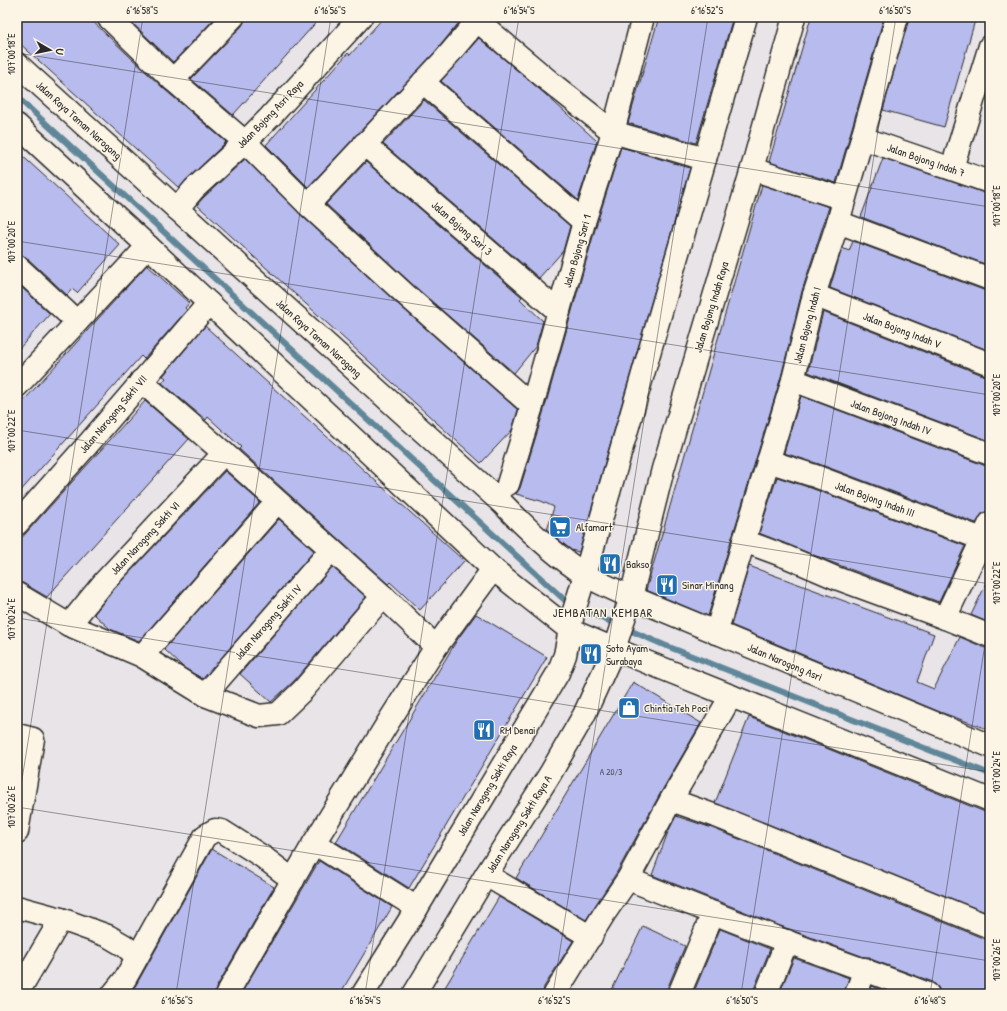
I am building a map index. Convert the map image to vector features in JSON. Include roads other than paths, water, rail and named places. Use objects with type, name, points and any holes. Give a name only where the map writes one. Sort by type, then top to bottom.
[{"type":"street","points":[[108,17],[173,80],[245,142],[308,204],[406,295],[532,406]]},
{"type":"street","points":[[173,80],[233,17]]},
{"type":"street","name":"Jalan Bojong Asri Raya","points":[[177,209],[194,189],[245,142],[361,17]]},
{"type":"street","name":"Jalan Bojong Sari 1","points":[[508,484],[532,406],[584,222],[613,132],[643,17]]},
{"type":"street","name":"Jalan Narogong Sakti Raya","points":[[362,994],[417,908],[558,673],[565,655],[583,582],[746,17]]},
{"type":"street","name":"Jalan Bojong Indah Raya","points":[[629,603],[663,469],[752,169],[794,17]]},
{"type":"street","name":"Jalan Bojong Indah I","points":[[716,633],[792,380],[814,295],[838,222],[897,17]]},
{"type":"street","points":[[308,204],[444,60],[475,19],[550,82],[613,132],[704,159]]},
{"type":"street","points":[[952,168],[990,46]]},
{"type":"street","name":"Jalan Raya Taman Narogong","points":[[17,64],[502,504],[529,532],[564,560],[583,582],[629,603]]},
{"type":"street","points":[[422,82],[584,222]]},
{"type":"street","points":[[17,125],[494,569],[572,622],[731,696],[990,800]]},
{"type":"street","name":"Jalan Bojong Indah 7","points":[[862,138],[990,182]]},
{"type":"street","name":"Jalan Bojong Sari 3","points":[[364,144],[559,312]]},
{"type":"street","points":[[752,169],[844,199]]},
{"type":"street","points":[[838,222],[990,279]]},
{"type":"street","points":[[17,386],[148,246]]},
{"type":"street","points":[[17,266],[77,322]]},
{"type":"street","name":"Jalan Bojong Indah V","points":[[814,295],[990,364]]},
{"type":"street","name":"Jalan Narogong Sakti VII","points":[[17,524],[89,444],[141,381],[209,303]]},
{"type":"street","name":"Jalan Bojong Indah IV","points":[[792,380],[990,454]]},
{"type":"street","points":[[141,381],[224,453],[383,596],[436,647]]},
{"type":"street","name":"Jalan Narogong Sakti VI","points":[[69,625],[105,581],[224,453]]},
{"type":"street","name":"Jalan Bojong Indah III","points":[[768,461],[986,531]]},
{"type":"street","points":[[142,656],[277,502]]},
{"type":"street","points":[[945,618],[986,531]]},
{"type":"street","points":[[744,542],[990,636]]},
{"type":"street","name":"Jalan Narogong Sakti IV","points":[[205,695],[331,550]]},
{"type":"street","points":[[227,994],[314,843],[389,721],[436,647],[494,569]]},
{"type":"street","points":[[17,594],[69,625],[142,656],[205,695],[259,716],[278,714],[304,690],[383,596]]},
{"type":"street","points":[[616,642],[629,603]]},
{"type":"street","name":"Jalan Narogong Asri","points":[[629,603],[716,633],[990,746]]},
{"type":"street","name":"Jalan Narogong Sakti Raya A","points":[[414,994],[486,875],[550,774],[584,715],[616,642]]},
{"type":"street","points":[[555,994],[628,879],[671,800],[731,696]]},
{"type":"street","points":[[17,735],[33,739],[17,832]]},
{"type":"street","points":[[671,800],[716,816],[990,927]]},
{"type":"street","points":[[113,994],[125,979],[205,836],[215,830],[222,831],[263,857],[293,880]]},
{"type":"street","points":[[314,843],[417,908]]},
{"type":"street","points":[[486,875],[591,937]]},
{"type":"street","points":[[628,879],[787,942],[865,969],[928,994]]},
{"type":"street","points":[[17,906],[62,919],[112,938],[125,946],[137,957]]},
{"type":"street","points":[[679,994],[713,913]]},
{"type":"street","points":[[17,994],[62,919]]},
{"type":"street","points":[[766,994],[787,942]]},
{"type":"street","points":[[856,994],[865,969]]},
{"type":"waterway","points":[[17,97],[569,604],[664,645],[990,774]]},
{"type":"place","name":"Alfamart","points":[[560,527]]},
{"type":"place","name":"Bakso","points":[[610,564]]},
{"type":"place","name":"Sinar Minang","points":[[667,585]]},
{"type":"place","name":"Soto Ayam Surabaya","points":[[591,654]]},
{"type":"place","name":"Chintia Teh Poci","points":[[629,708]]},
{"type":"place","name":"RM Denai","points":[[484,730]]},
{"type":"district","name":"JEMBATAN KEMBAR","points":[[603,612]]}]
